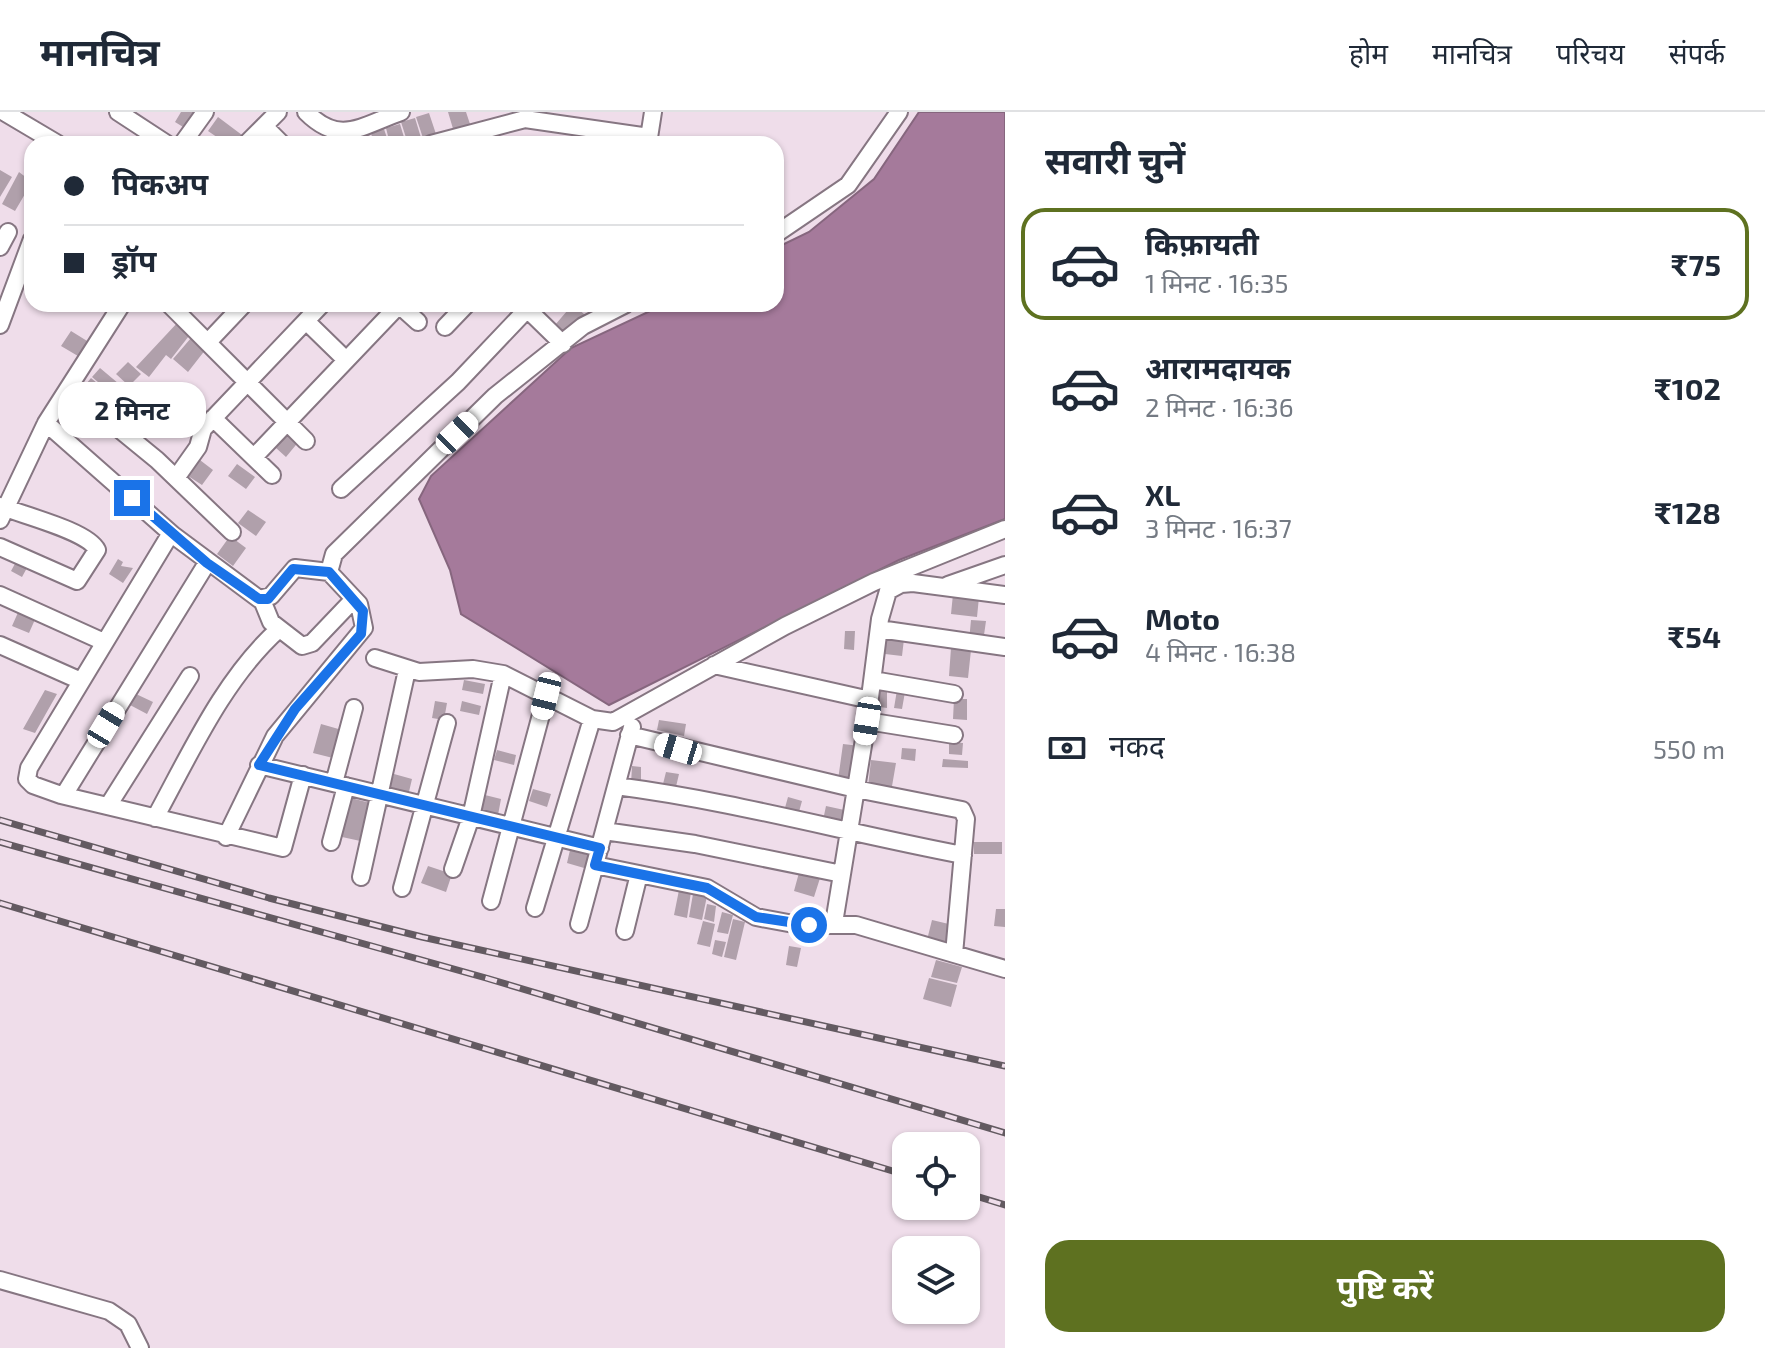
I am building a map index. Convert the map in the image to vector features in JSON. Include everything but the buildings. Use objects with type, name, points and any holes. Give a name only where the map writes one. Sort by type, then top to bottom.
[{"type":"street","points":[[3,112],[44,136]]},
{"type":"street","points":[[118,112],[155,136]]},
{"type":"street","points":[[188,136],[205,112]]},
{"type":"street","points":[[254,136],[278,112]]},
{"type":"street","points":[[306,112],[322,129],[337,136]]},
{"type":"street","points":[[346,136],[401,112]]},
{"type":"street","points":[[650,136],[653,112]]},
{"type":"street","points":[[784,229],[848,185],[899,112]]},
{"type":"street","points":[[461,136],[525,119],[621,136]]},
{"type":"street","points":[[264,126],[274,136]]},
{"type":"street","points":[[0,247],[8,232]]},
{"type":"street","points":[[0,325],[24,260]]},
{"type":"street","points":[[0,547],[77,581],[97,550],[94,544],[64,530],[2,511],[46,423],[117,312]]},
{"type":"street","points":[[178,312],[306,441]]},
{"type":"street","points":[[208,342],[236,312]]},
{"type":"street","points":[[176,478],[198,447],[201,431],[314,312]]},
{"type":"street","points":[[254,457],[391,312]]},
{"type":"street","points":[[407,312],[418,322]]},
{"type":"street","points":[[445,327],[459,312]]},
{"type":"street","points":[[341,489],[458,382],[522,312]]},
{"type":"street","points":[[533,312],[563,344]]},
{"type":"street","points":[[329,572],[334,554],[355,531],[495,396],[563,344],[597,312]]},
{"type":"street","points":[[306,321],[346,360]]},
{"type":"street","points":[[69,388],[176,478],[232,532]]},
{"type":"street","points":[[213,418],[272,475]]},
{"type":"street","points":[[46,423],[207,563],[262,600],[267,616],[296,643],[310,644],[354,599]]},
{"type":"street","points":[[375,658],[407,670],[441,673],[473,669],[503,674],[592,719],[613,722],[714,665],[874,582],[1005,529]]},
{"type":"street","points":[[171,533],[27,775],[33,785],[64,795],[226,837],[283,848],[303,775]]},
{"type":"street","points":[[64,795],[207,563]]},
{"type":"street","points":[[943,587],[1005,565]]},
{"type":"street","points":[[226,837],[259,765],[295,709],[361,634],[365,619],[354,599],[329,572],[295,568],[271,596],[262,600]]},
{"type":"street","points":[[834,923],[884,600],[894,586],[913,583],[1005,595]]},
{"type":"street","points":[[0,595],[104,642]]},
{"type":"street","points":[[155,818],[225,695],[255,653],[279,629]]},
{"type":"street","points":[[879,629],[1005,647]]},
{"type":"street","points":[[0,645],[81,681]]},
{"type":"street","points":[[714,665],[870,700]]},
{"type":"street","points":[[361,877],[407,670]]},
{"type":"street","points":[[453,869],[471,817],[503,674]]},
{"type":"street","points":[[108,806],[190,676]]},
{"type":"street","points":[[873,680],[954,694]]},
{"type":"street","points":[[491,901],[546,696]]},
{"type":"street","points":[[331,842],[354,708]]},
{"type":"street","points":[[579,924],[637,710]]},
{"type":"street","points":[[535,908],[592,719]]},
{"type":"street","points":[[867,721],[954,735]]},
{"type":"street","points":[[402,888],[447,723]]},
{"type":"street","points":[[629,735],[856,789],[962,810],[966,819],[954,954]]},
{"type":"street","points":[[259,765],[555,837],[639,874],[707,888],[756,917],[799,925],[856,925],[1005,969]]},
{"type":"street","points":[[616,786],[685,795],[849,833],[963,855]]},
{"type":"street","points":[[604,831],[695,844],[842,874]]},
{"type":"street","points":[[625,931],[639,874]]},
{"type":"street","points":[[0,1280],[109,1311],[128,1324],[140,1348]]},
{"type":"shaded area","points":[[919,112],[1005,112],[1005,519],[899,560],[609,705],[461,614],[450,570],[419,499],[431,476],[571,348],[648,312],[784,312],[784,244],[809,232],[874,179]]},
{"type":"railway","points":[[0,820],[269,898],[422,937],[1005,1066]]},
{"type":"railway","points":[[0,842],[486,978],[1005,1133]]},
{"type":"railway","points":[[0,903],[892,1171]]},
{"type":"railway","points":[[980,1197],[1005,1205]]},
{"type":"route","points":[[132,498],[207,563],[259,599],[268,599],[293,569],[299,567],[329,572],[363,611],[365,619],[361,634],[295,709],[259,765],[600,848],[595,865],[707,888],[756,917],[809,925]]}]
